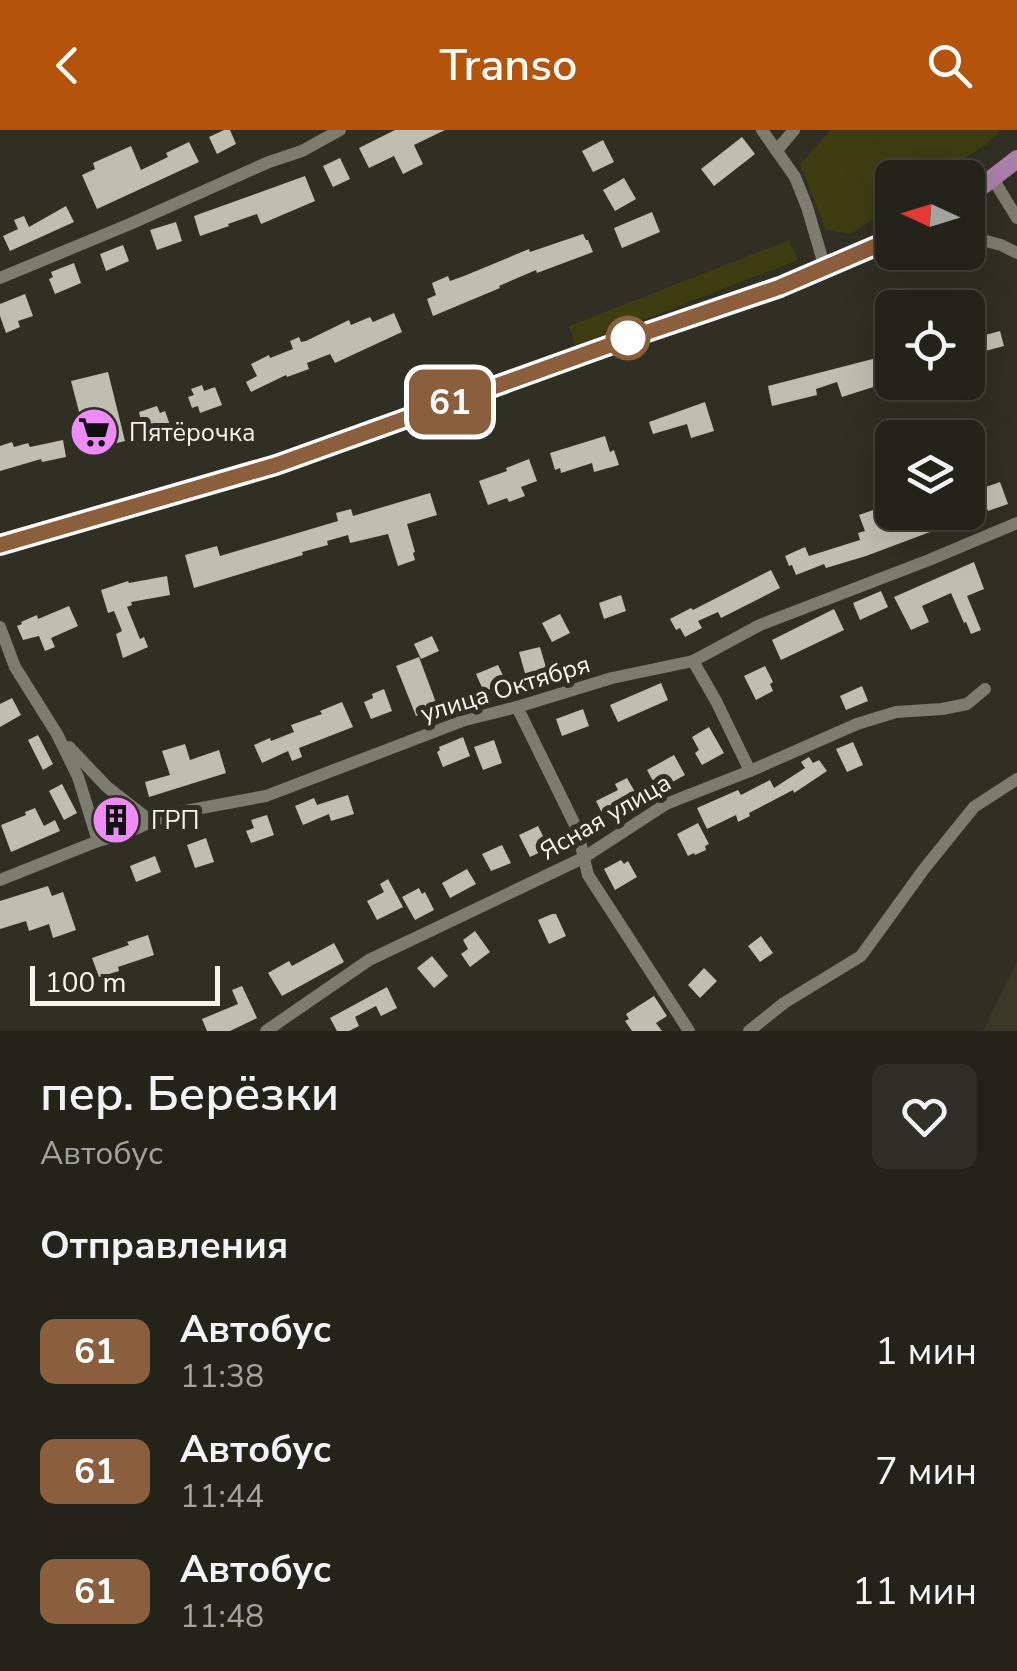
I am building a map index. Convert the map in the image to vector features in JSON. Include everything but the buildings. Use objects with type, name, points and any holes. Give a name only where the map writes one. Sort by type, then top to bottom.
[{"type":"main road","points":[[985,185],[1017,159]]},
{"type":"main road","points":[[0,545],[276,465],[780,287],[875,247]]},
{"type":"street","points":[[0,278],[269,162],[302,152],[340,130]]},
{"type":"street","points":[[762,130],[795,177],[825,268]]},
{"type":"street","points":[[777,150],[794,130]]},
{"type":"street","points":[[993,179],[1017,218]]},
{"type":"street","points":[[985,241],[1017,254]]},
{"type":"street","name":"улица Октября","points":[[0,880],[98,841],[126,834],[168,814],[266,796],[465,720],[612,678],[693,661],[760,625],[1017,523]]},
{"type":"street","points":[[0,626],[15,667],[58,734],[78,777],[98,841]]},
{"type":"street","points":[[693,661],[750,771]]},
{"type":"street","name":"Ясная улица","points":[[266,1031],[370,960],[583,858],[666,804],[857,724],[896,712],[967,704],[985,689]]},
{"type":"street","points":[[517,707],[577,830],[588,874],[689,1031]]},
{"type":"street","points":[[58,734],[106,788],[152,822]]},
{"type":"street","points":[[749,1031],[784,1003],[860,956],[974,807],[1017,778]]},
{"type":"shaded area","points":[[831,130],[1000,130],[962,160],[875,160],[875,218],[851,234],[826,230],[800,164]]},
{"type":"shaded area","points":[[789,240],[798,260],[575,346],[569,326]]},
{"type":"shaded area","points":[[1017,961],[1017,1031],[983,1031]]},
{"type":"bus line","name":"61","points":[[0,545],[276,465],[780,287],[875,246]]},
{"type":"place","name":"Пятёрочка","points":[[94,432]]},
{"type":"place","name":"ГРП","points":[[116,820]]}]
